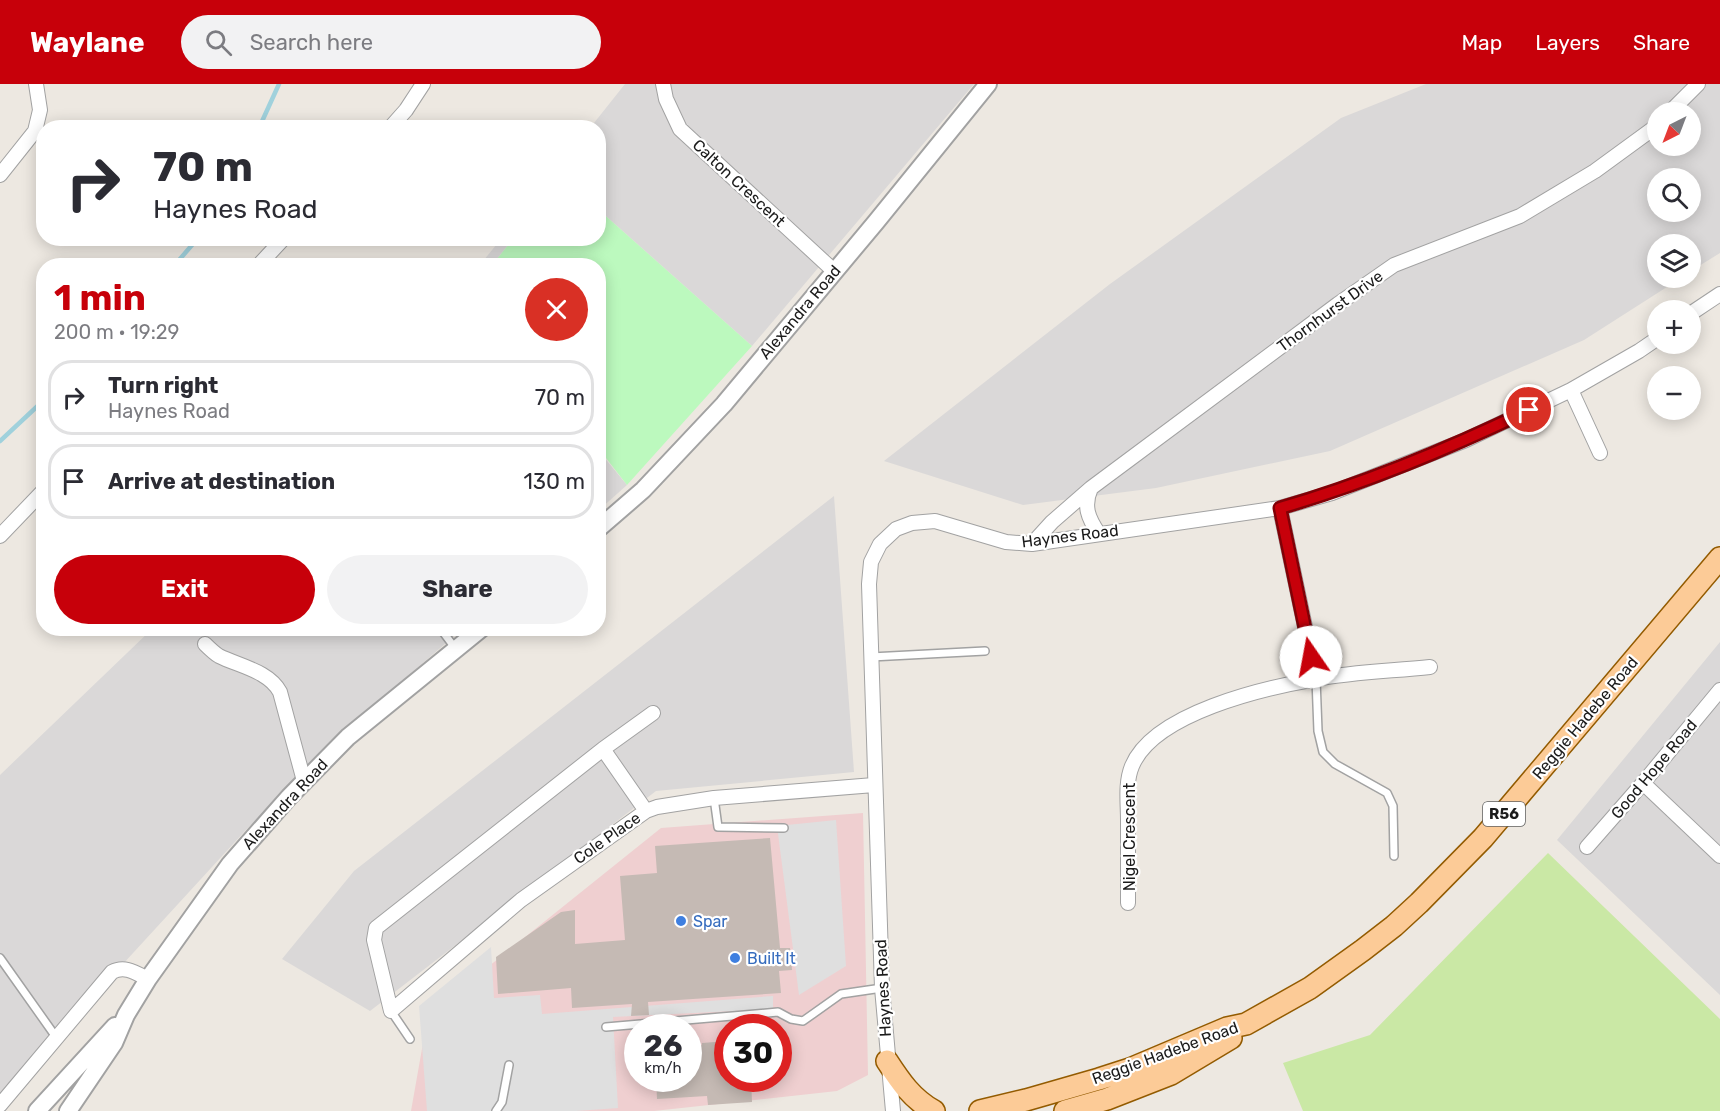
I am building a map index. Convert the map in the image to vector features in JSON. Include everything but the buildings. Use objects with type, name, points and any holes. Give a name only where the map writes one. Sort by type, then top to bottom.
[{"type":"main road","name":"Reggie Hadebe Road","points":[[1065,1111],[1107,1099],[1172,1074],[1232,1037],[1246,1024],[1310,988],[1394,926],[1483,838],[1720,558]]},
{"type":"main road","name":"Reggie Hadebe Road","points":[[980,1111],[1100,1079],[1140,1065],[1227,1028],[1246,1024]]},
{"type":"main road","points":[[887,1061],[906,1089],[933,1111]]},
{"type":"street","points":[[36,84],[40,110],[37,120]]},
{"type":"street","points":[[397,120],[423,84]]},
{"type":"street","name":"Calton Crescent","points":[[663,84],[666,99],[680,129],[834,271]]},
{"type":"street","name":"Alexandra Road","points":[[606,522],[643,490],[724,404],[988,84]]},
{"type":"street","points":[[1680,102],[1698,84]]},
{"type":"street","points":[[0,174],[34,131],[36,124]]},
{"type":"street","name":"Thornhurst Drive","points":[[1032,544],[1052,522],[1091,488],[1394,265],[1520,216],[1595,171],[1647,133]]},
{"type":"street","points":[[265,258],[277,246]]},
{"type":"street","points":[[1701,307],[1720,294]]},
{"type":"street","name":"Haynes Road","points":[[893,1111],[882,988],[870,657],[869,584],[871,562],[880,544],[896,529],[912,523],[935,520],[1006,542],[1032,544],[1280,508],[1332,493],[1446,448],[1571,390],[1647,346]]},
{"type":"street","points":[[1571,390],[1600,453]]},
{"type":"street","points":[[1091,488],[1086,500],[1088,516],[1099,534]]},
{"type":"street","points":[[0,536],[36,498]]},
{"type":"street","points":[[1280,508],[1316,679]]},
{"type":"street","name":"Alexandra Road","points":[[68,1111],[114,1042],[126,1015],[148,979],[230,864],[288,797],[348,737],[473,636]]},
{"type":"street","points":[[205,644],[217,655],[266,677],[276,685],[280,692],[304,781]]},
{"type":"street","name":"Nigel Crescent","points":[[1128,903],[1128,779],[1131,767],[1143,747],[1174,723],[1211,706],[1245,695],[1316,679],[1430,667]]},
{"type":"street","name":"Good Hope Road","points":[[1587,847],[1720,690]]},
{"type":"street","points":[[391,1011],[374,940],[376,928],[603,749],[653,713]]},
{"type":"street","points":[[603,749],[646,811]]},
{"type":"street","points":[[1643,783],[1720,856]]},
{"type":"street","name":"Cole Place","points":[[391,1011],[521,900],[646,811],[673,803],[714,798],[874,784]]},
{"type":"street","points":[[0,1105],[112,972],[121,969],[130,970],[148,979]]},
{"type":"street","name":"Alexandra Road","points":[[37,1111],[126,1015]]},
{"type":"lane","points":[[446,636],[457,650]]},
{"type":"lane","points":[[870,657],[985,651]]},
{"type":"lane","points":[[1316,679],[1318,731],[1323,752],[1335,764],[1387,793],[1393,806],[1394,856]]},
{"type":"lane","points":[[714,798],[718,827],[784,828]]},
{"type":"lane","points":[[0,958],[56,1037]]},
{"type":"lane","points":[[606,1027],[778,1012],[791,1019],[803,1021],[841,994],[882,988]]},
{"type":"lane","points":[[391,1011],[410,1039]]},
{"type":"lane","points":[[496,1111],[502,1102],[509,1065]]},
{"type":"shaded area","points":[[625,84],[974,84],[752,346],[606,216],[606,120],[596,120]]},
{"type":"shaded area","points":[[1426,84],[1720,84],[1720,253],[1701,265],[1701,234],[1647,234],[1647,288],[1665,288],[1584,340],[1330,451],[1156,488],[1023,505],[884,461],[1110,284],[1341,118]]},
{"type":"shaded area","points":[[495,246],[507,246],[498,258],[486,258]]},
{"type":"shaded area","points":[[606,460],[627,485],[606,504]]},
{"type":"shaded area","points":[[834,496],[854,772],[656,791],[370,1011],[282,959],[354,871]]},
{"type":"shaded area","points":[[145,636],[454,636],[346,730],[245,831],[56,1037],[35,1052],[0,1095],[0,775]]},
{"type":"shaded area","points":[[1720,642],[1720,995],[1557,840]]},
{"type":"shaded area","points":[[863,813],[868,1075],[837,1091],[654,1111],[411,1111],[428,1015],[661,828]]},
{"type":"shaded area","points":[[836,820],[846,966],[799,995],[777,826]]},
{"type":"shaded area","points":[[491,947],[494,998],[540,995],[542,1014],[773,996],[773,1009],[624,1014],[624,1016],[613,1017],[618,1108],[576,1111],[427,1111],[419,1006]]},
{"type":"green space","points":[[606,216],[752,346],[627,485],[606,458],[606,258],[498,258],[507,246],[606,246]]},
{"type":"green space","points":[[1548,853],[1720,1019],[1720,1111],[1303,1111],[1283,1063],[1370,1035]]},
{"type":"waterway","points":[[263,120],[279,84]]},
{"type":"waterway","points":[[181,258],[191,246]]},
{"type":"waterway","points":[[0,441],[36,407]]},
{"type":"place","name":"Spar","points":[[681,921]]},
{"type":"place","name":"Built It","points":[[735,958]]},
{"type":"route","points":[[1311,657],[1280,508],[1332,493],[1375,477],[1466,440],[1529,410]]}]
